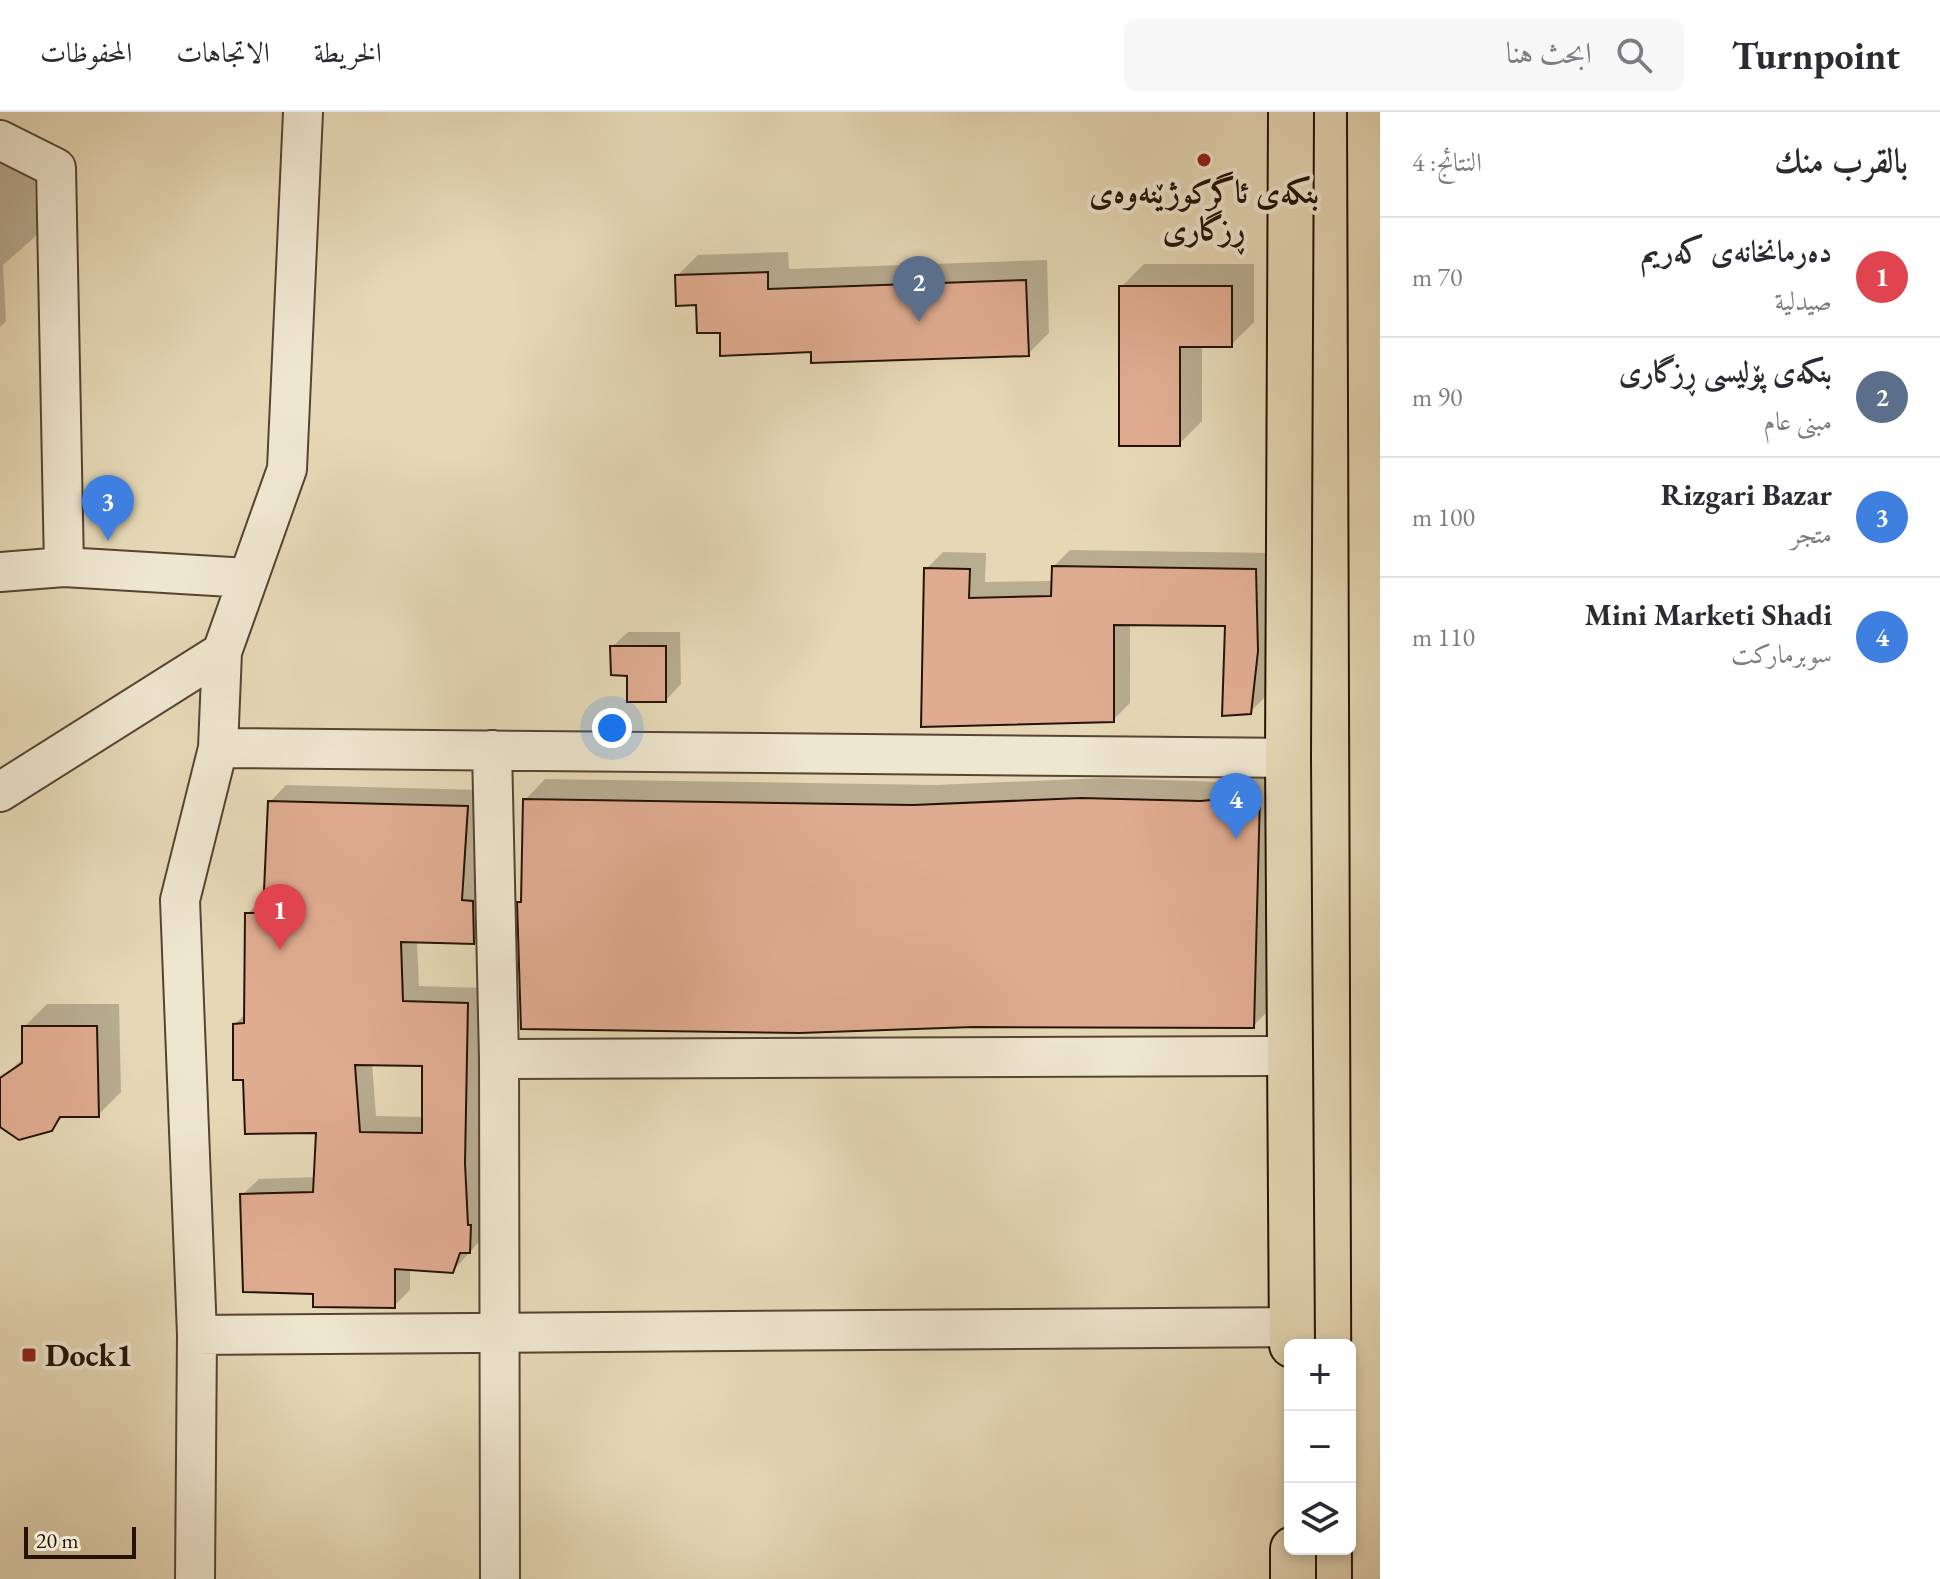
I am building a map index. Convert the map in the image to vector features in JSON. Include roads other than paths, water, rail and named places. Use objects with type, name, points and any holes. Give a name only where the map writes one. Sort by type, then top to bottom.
[{"type":"main road","points":[[1261,112],[1291,132],[1288,758],[1292,1336]]},
{"type":"main road","points":[[1373,132],[1375,1579]]},
{"type":"main road","points":[[1293,1555],[1293,1579]]},
{"type":"street","points":[[195,1579],[197,1335],[180,900],[218,748],[222,652],[287,469],[303,112]]},
{"type":"street","points":[[0,140],[56,168],[64,567]]},
{"type":"street","points":[[0,572],[64,567],[248,578]]},
{"type":"street","points":[[0,792],[222,652]]},
{"type":"street","points":[[218,748],[1288,758]]},
{"type":"street","points":[[492,750],[499,1059],[500,1579]]},
{"type":"street","points":[[499,1059],[1290,1056]]},
{"type":"street","points":[[197,1335],[1292,1336]]},
{"type":"place","name":"بنکەی ئاگرکوژێنەوەی ڕزگاری","points":[[1204,160]]},
{"type":"place","name":"بنکەی پۆلیسی ڕزگاری","points":[[919,322]]},
{"type":"place","name":"Rizgari Bazar","points":[[108,541]]},
{"type":"place","name":"Mini Marketi Shadi","points":[[1236,839]]},
{"type":"place","name":"دەرمانخانەی کەریم","points":[[280,950]]},
{"type":"place","name":"Dock1","points":[[29,1355]]}]
